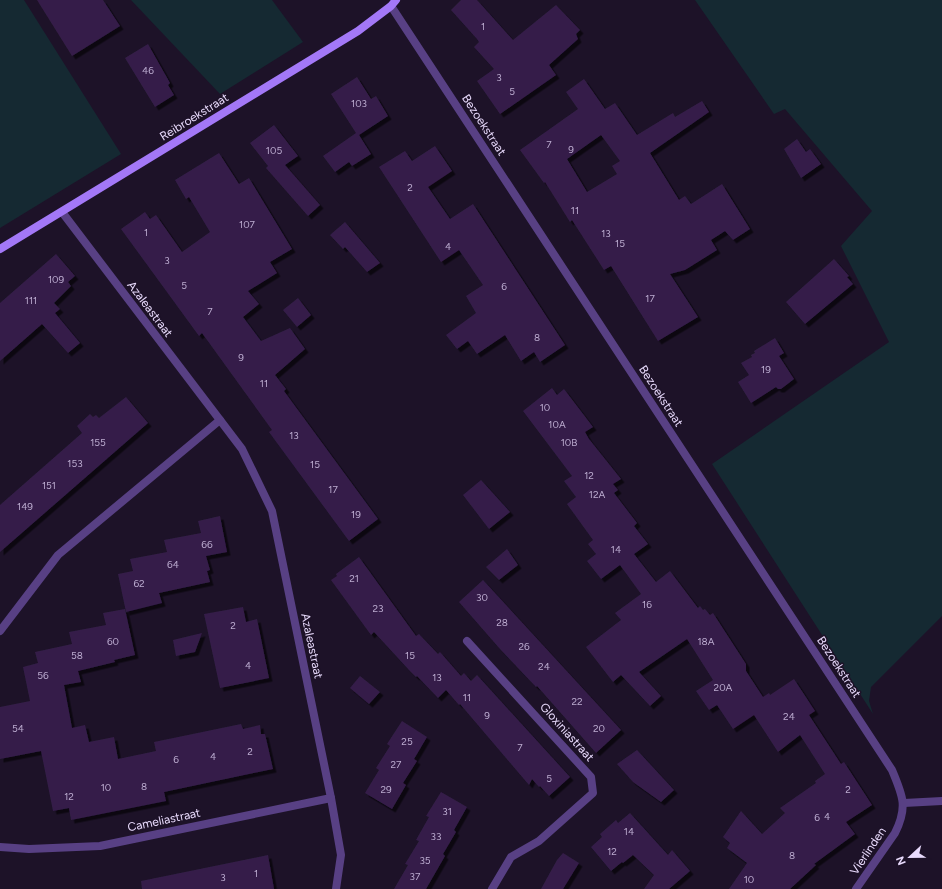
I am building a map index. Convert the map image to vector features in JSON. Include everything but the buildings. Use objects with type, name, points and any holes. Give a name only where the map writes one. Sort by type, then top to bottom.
[{"type":"street","name":"Reibroekstraat","points":[[0,249],[358,31],[394,3]]},
{"type":"street","name":"Bezoekstraat","points":[[394,3],[892,770],[904,803]]},
{"type":"street","name":"Azaleastraat","points":[[62,212],[242,449],[272,512],[331,798],[341,855],[336,889]]},
{"type":"street","points":[[0,631],[58,555],[220,420]]},
{"type":"street","name":"Gloxiniastraat","points":[[468,641],[591,777],[593,792],[539,841],[510,857],[492,889]]},
{"type":"street","name":"Cameliastraat","points":[[0,847],[29,850],[100,846],[331,798]]},
{"type":"street","points":[[904,803],[942,800]]},
{"type":"street","name":"Vierlinden","points":[[856,889],[895,834],[900,824],[904,803]]},
{"type":"shaded area","points":[[0,0],[24,0],[121,154],[0,228]]},
{"type":"shaded area","points":[[131,0],[272,0],[303,42],[220,94]]},
{"type":"shaded area","points":[[695,0],[942,0],[942,616],[871,687],[869,701],[873,714],[712,464],[889,342],[841,246],[872,211],[785,109],[774,114]]}]
